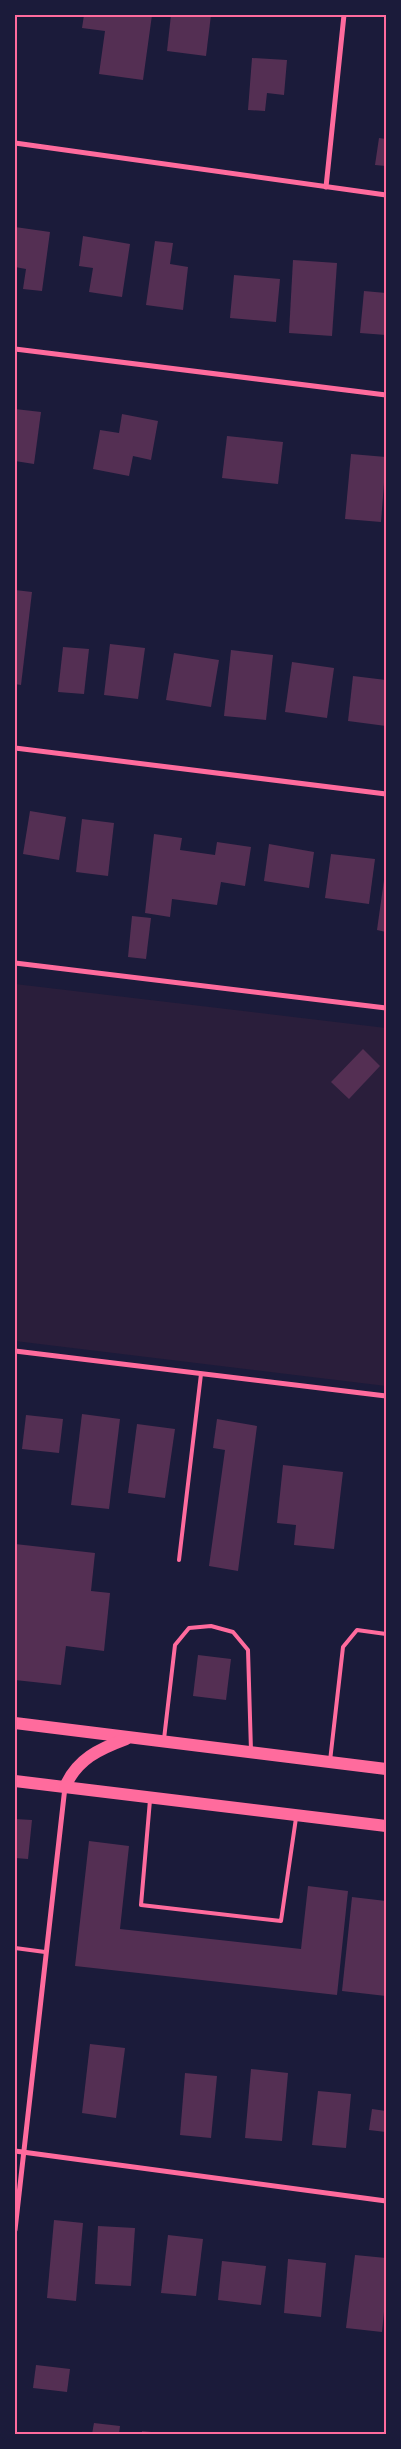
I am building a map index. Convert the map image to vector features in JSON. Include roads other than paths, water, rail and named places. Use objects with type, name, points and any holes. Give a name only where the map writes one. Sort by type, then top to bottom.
[{"type":"main road","points":[[15,1724],[386,1769]]},
{"type":"main road","points":[[65,1787],[77,1766],[87,1757],[100,1749],[129,1738]]},
{"type":"main road","points":[[15,1781],[385,1825]]},
{"type":"street","points":[[326,188],[344,15]]},
{"type":"street","points":[[15,143],[386,195]]},
{"type":"street","points":[[15,349],[386,395]]},
{"type":"street","points":[[15,748],[386,794]]},
{"type":"street","points":[[15,963],[386,1008]]},
{"type":"street","points":[[15,1351],[386,1396]]},
{"type":"street","points":[[15,2230],[65,1787]]},
{"type":"street","points":[[15,2151],[386,2201]]},
{"type":"lane","points":[[179,1560],[202,1374]]},
{"type":"lane","points":[[164,1742],[175,1645],[189,1628],[211,1626],[234,1632],[248,1650],[251,1753]]},
{"type":"lane","points":[[330,1762],[343,1647],[357,1630],[386,1634]]},
{"type":"lane","points":[[151,1798],[141,1905],[281,1921],[296,1815]]},
{"type":"lane","points":[[15,1948],[45,1952]]}]
